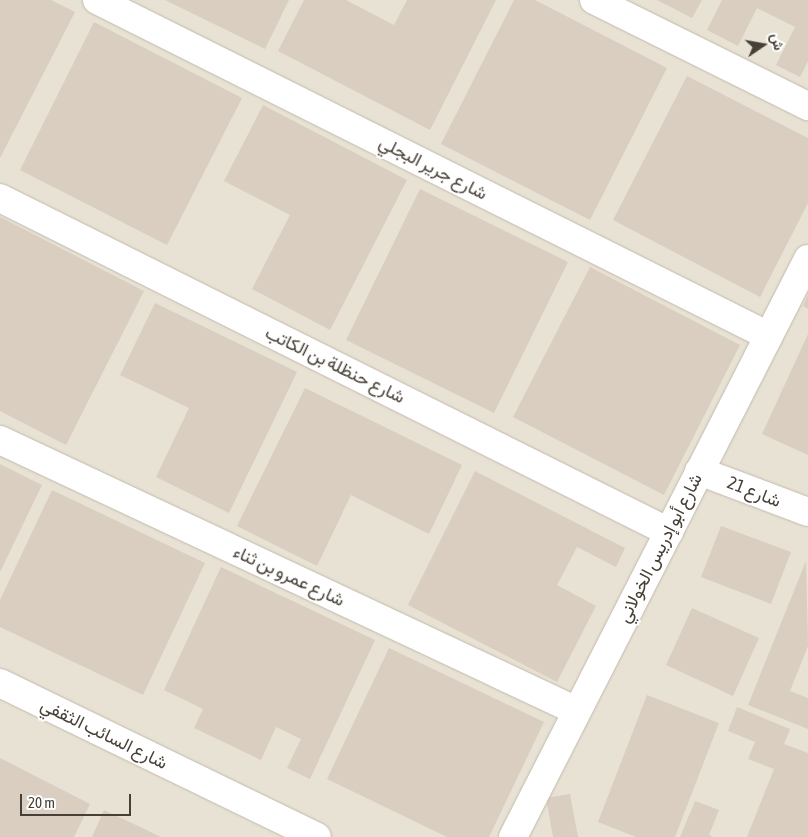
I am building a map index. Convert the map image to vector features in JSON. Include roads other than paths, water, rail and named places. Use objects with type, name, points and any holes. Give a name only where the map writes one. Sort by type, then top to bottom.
[{"type":"street","name":"شارع جرير البجلي","points":[[97,0],[769,336]]},
{"type":"street","points":[[594,0],[808,106]]},
{"type":"street","name":"شارع حنظلة بن الكاتب","points":[[0,198],[669,532]]},
{"type":"street","name":"شارع أبو إدريس الخولاني","points":[[513,837],[808,259]]},
{"type":"street","name":"شارع عمرو بن ثناء","points":[[0,440],[577,711]]},
{"type":"street","name":"شارع 21","points":[[700,471],[808,512]]},
{"type":"street","name":"شارع السائب الثقفي","points":[[0,683],[317,837]]}]
